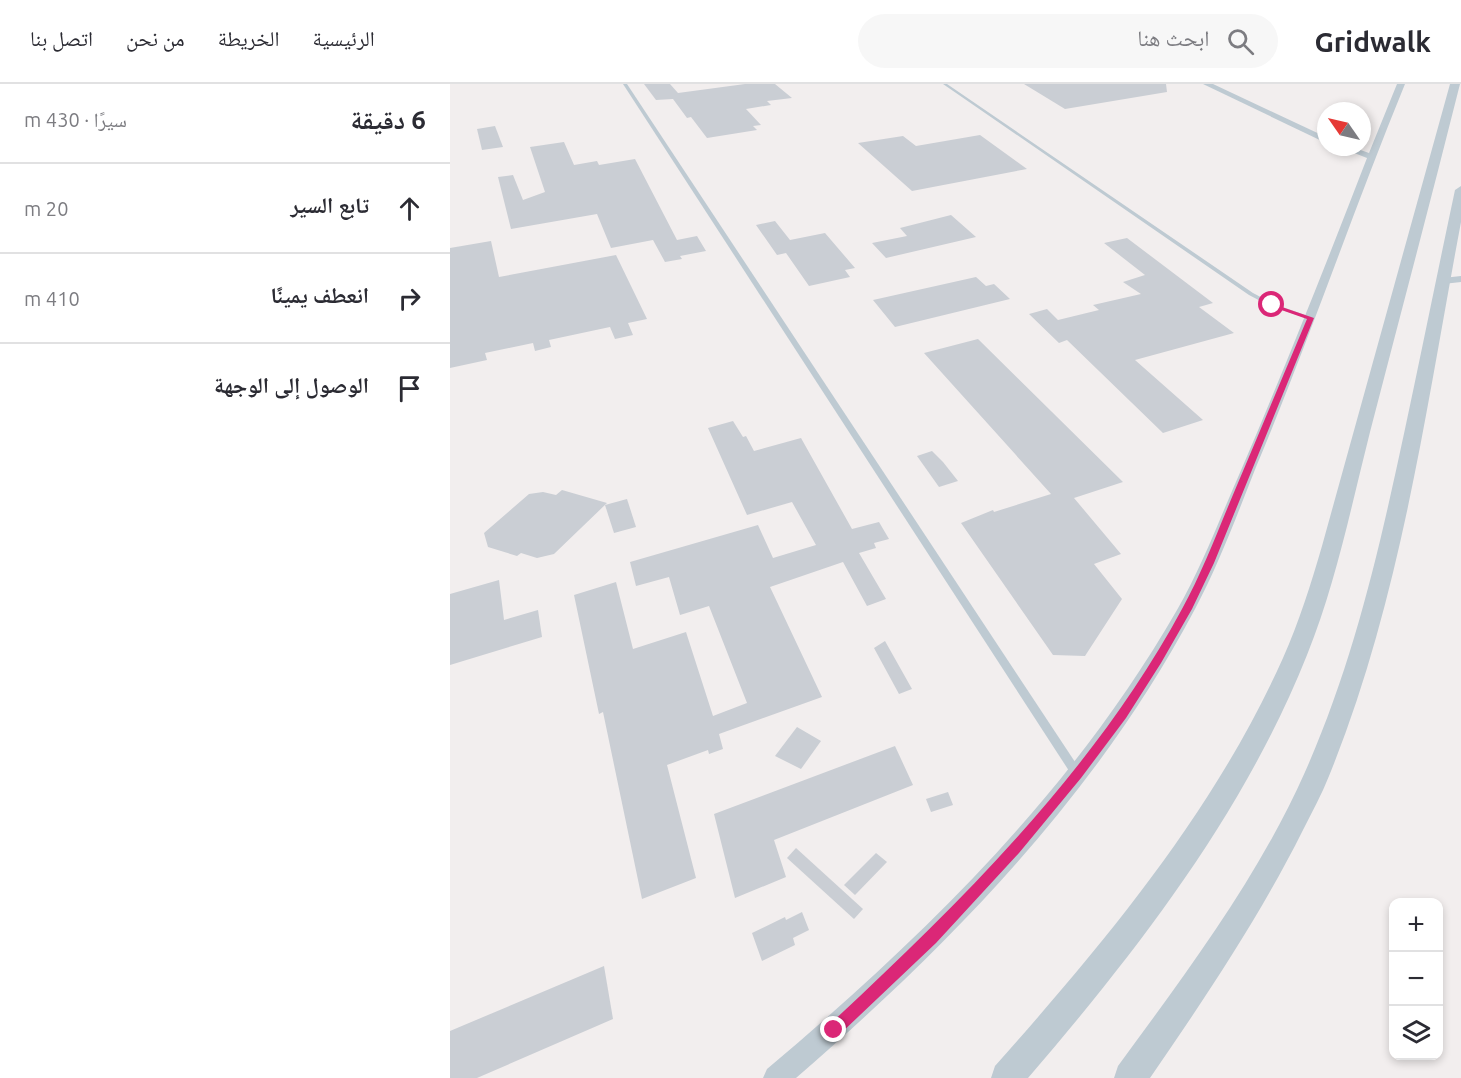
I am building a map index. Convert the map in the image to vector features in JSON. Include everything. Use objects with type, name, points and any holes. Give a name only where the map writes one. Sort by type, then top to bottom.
[{"type":"street","points":[[1207,84],[1317,136]]},
{"type":"street","points":[[776,1078],[834,1030],[932,938],[1015,849],[1077,775],[1122,715],[1158,660],[1187,609],[1209,563],[1311,318],[1371,156],[1401,84]]},
{"type":"street","points":[[1130,1078],[1214,959],[1272,863],[1316,777],[1345,700],[1378,596],[1452,280],[1447,136],[1455,84]]},
{"type":"street","points":[[1007,1078],[1070,1007],[1173,871],[1212,812],[1272,706],[1303,637],[1450,195]]},
{"type":"lane","points":[[625,84],[1077,775]]},
{"type":"lane","points":[[945,84],[1251,294],[1284,310],[1311,318]]},
{"type":"building","points":[[644,84],[670,84],[678,93],[745,84],[775,84],[792,98],[767,101],[771,105],[746,109],[761,125],[753,126],[757,130],[707,138],[691,117],[687,118],[673,99],[656,100]]},
{"type":"building","points":[[1024,84],[1166,84],[1167,92],[1065,109]]},
{"type":"building","points":[[495,126],[503,147],[482,150],[477,129]]},
{"type":"building","points":[[980,135],[1027,169],[912,191],[858,143],[903,136],[916,146]]},
{"type":"building","points":[[564,142],[574,165],[597,161],[599,165],[635,159],[677,240],[697,236],[706,251],[680,256],[682,259],[665,262],[653,240],[611,248],[597,214],[511,229],[498,177],[513,175],[523,200],[545,192],[530,147]]},
{"type":"building","points":[[951,215],[976,237],[886,258],[872,243],[907,236],[900,228]]},
{"type":"building","points":[[775,221],[790,240],[825,233],[855,268],[845,270],[850,277],[809,286],[786,253],[777,255],[756,225]]},
{"type":"building","points":[[1127,238],[1213,303],[1199,307],[1234,333],[1135,360],[1203,420],[1163,433],[1067,340],[1059,343],[1029,314],[1047,309],[1058,320],[1099,310],[1093,305],[1141,294],[1123,282],[1145,275],[1104,243]]},
{"type":"building","points":[[491,241],[499,277],[616,255],[647,319],[628,323],[633,335],[615,339],[610,327],[549,340],[551,347],[535,351],[533,343],[485,353],[487,360],[450,368],[450,248]]},
{"type":"building","points":[[976,277],[986,286],[994,284],[1010,299],[895,327],[873,300]]},
{"type":"building","points":[[978,339],[1123,482],[1074,498],[1121,554],[1094,564],[1122,599],[1085,656],[1053,655],[961,523],[993,510],[994,512],[1051,494],[924,353]]},
{"type":"building","points":[[733,421],[743,437],[746,436],[754,451],[801,438],[852,529],[879,522],[889,539],[874,543],[876,548],[859,553],[886,599],[867,606],[843,562],[770,587],[822,697],[719,734],[723,749],[709,754],[708,750],[667,765],[696,878],[642,899],[603,712],[599,714],[574,595],[616,582],[633,649],[686,632],[713,716],[747,703],[709,606],[680,615],[669,577],[636,586],[630,562],[758,525],[773,558],[816,545],[792,502],[747,515],[708,428]]},
{"type":"building","points":[[932,451],[958,481],[939,487],[917,456]]},
{"type":"building","points":[[562,490],[607,503],[554,554],[537,558],[521,553],[517,556],[488,547],[484,533],[529,494],[543,492],[556,495]]},
{"type":"building","points":[[627,499],[636,527],[614,533],[605,505]]},
{"type":"building","points":[[499,580],[504,620],[538,610],[542,637],[450,665],[450,594]]},
{"type":"building","points":[[885,641],[912,689],[899,694],[874,648]]},
{"type":"building","points":[[797,727],[821,741],[801,769],[775,756]]},
{"type":"building","points":[[895,746],[913,785],[774,840],[786,877],[735,898],[714,814]]},
{"type":"building","points":[[948,792],[953,805],[931,812],[926,799]]},
{"type":"building","points":[[796,848],[863,909],[854,919],[787,858]]},
{"type":"building","points":[[876,853],[887,862],[855,895],[844,885]]},
{"type":"building","points":[[802,912],[809,930],[793,938],[795,945],[762,961],[752,933],[785,917],[786,920]]},
{"type":"building","points":[[604,966],[613,1019],[477,1078],[450,1078],[450,1031]]},
{"type":"route","points":[[834,1030],[932,938],[1015,849],[1077,775],[1122,715],[1158,660],[1187,609],[1209,563],[1311,318],[1272,305]]}]
